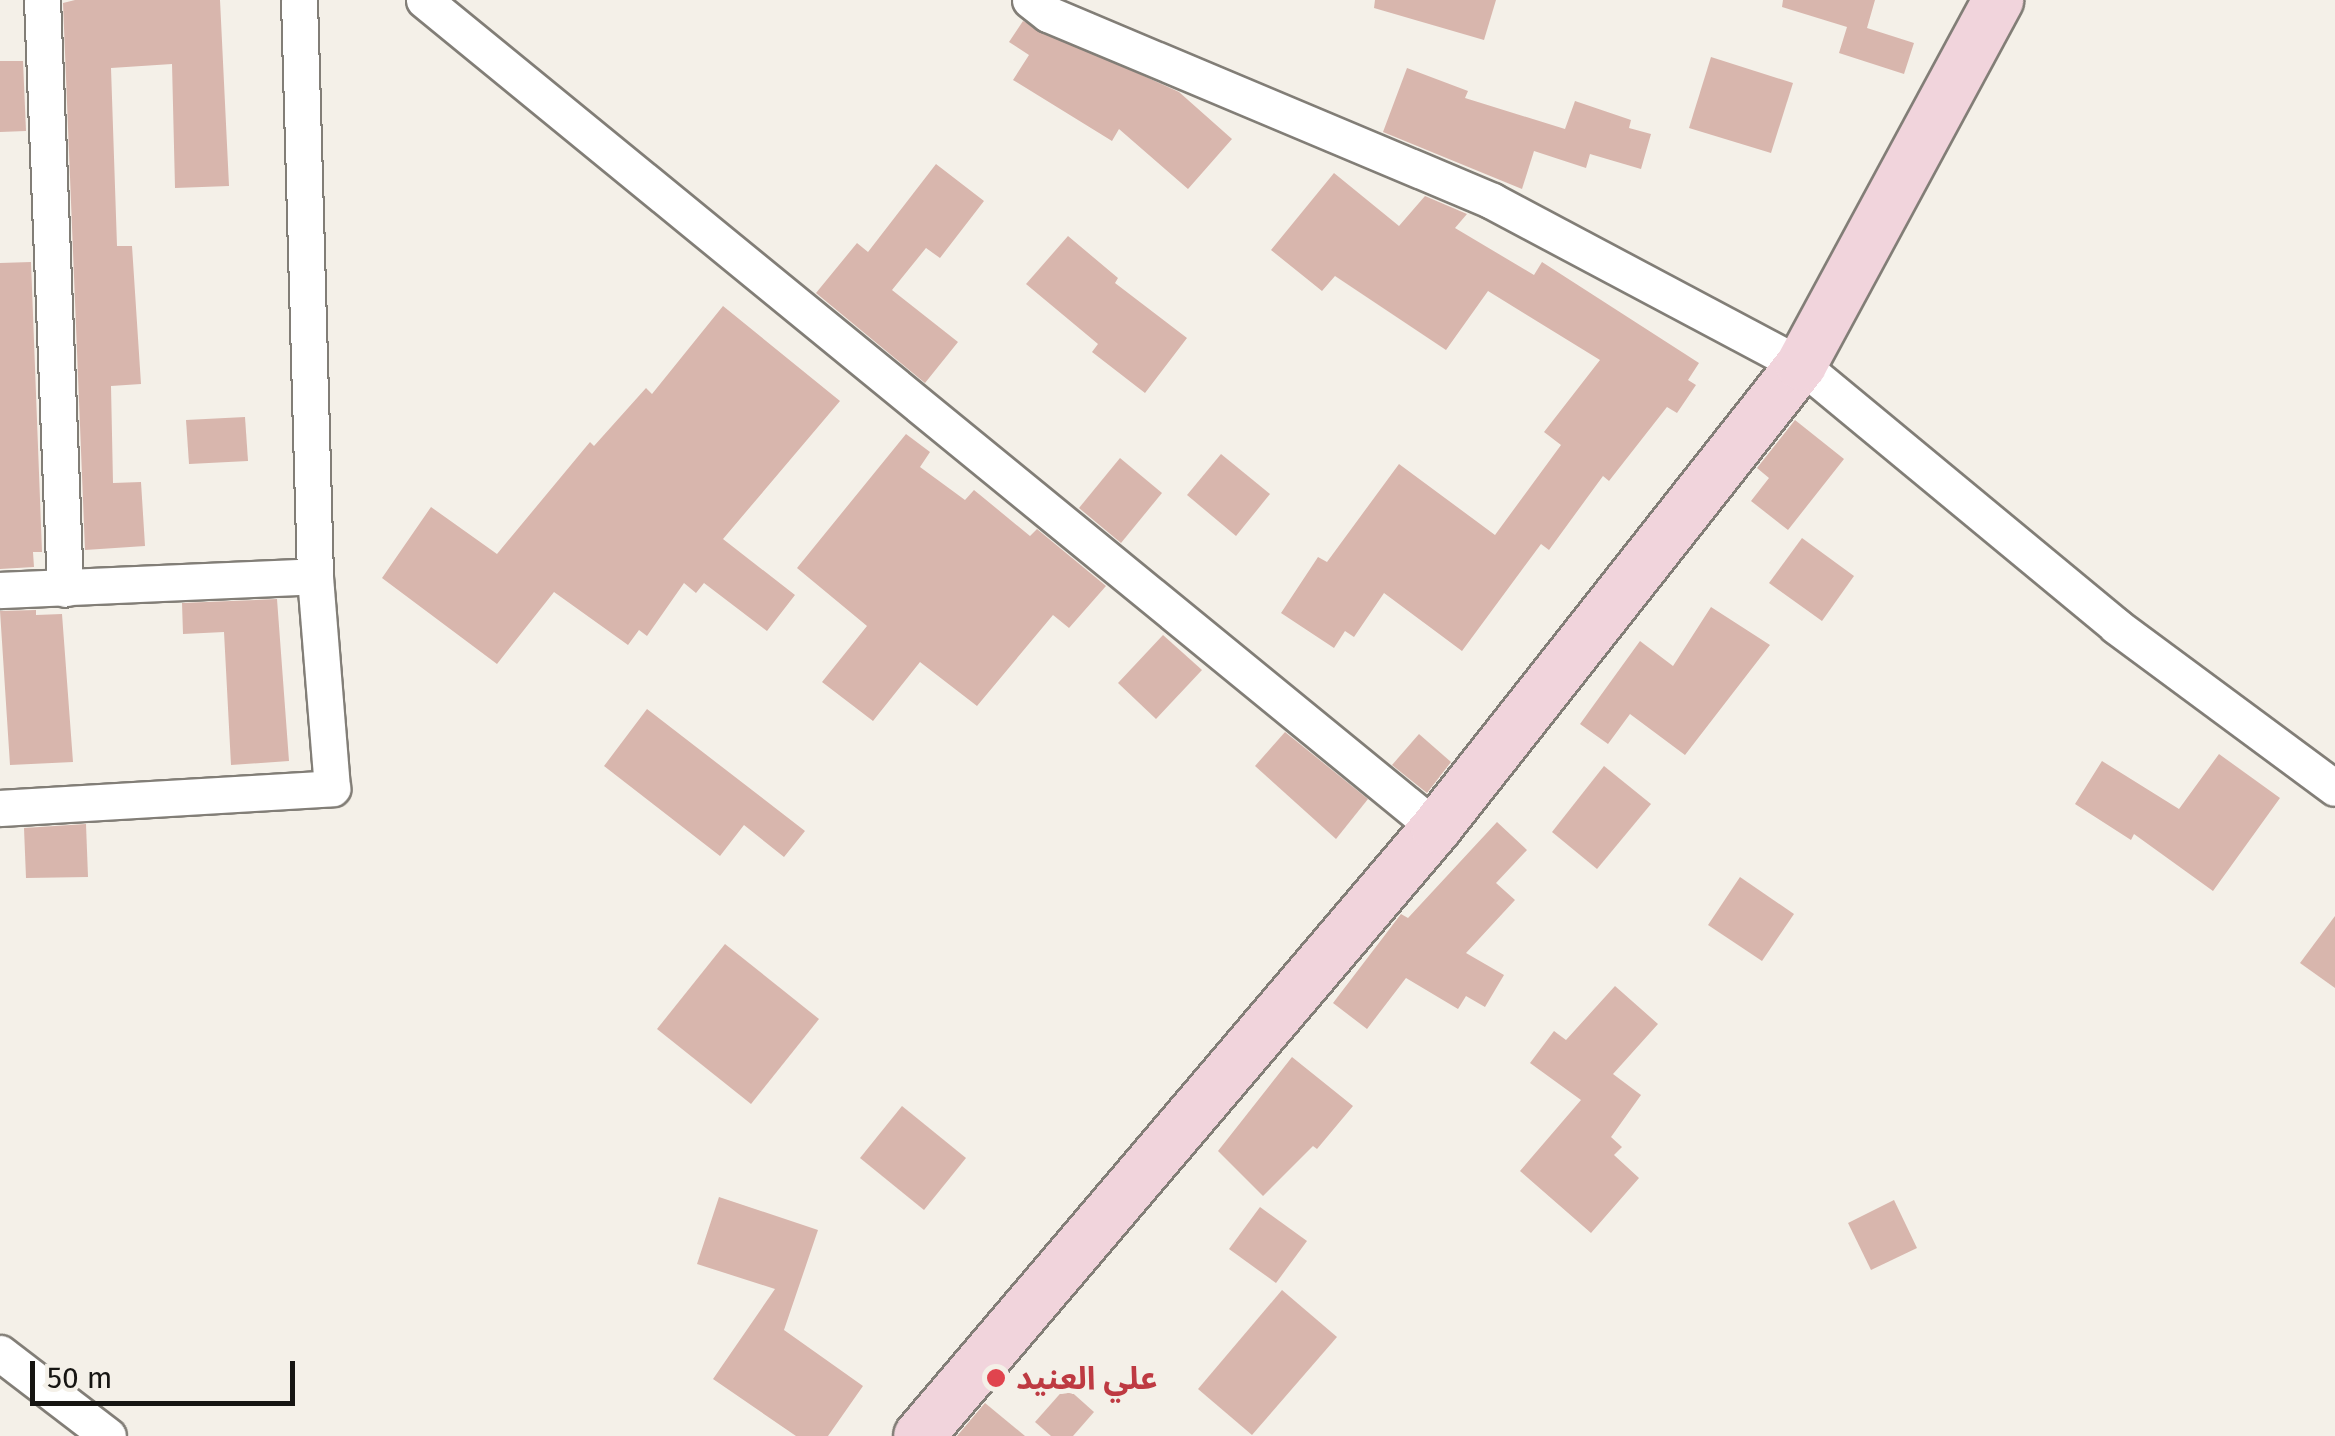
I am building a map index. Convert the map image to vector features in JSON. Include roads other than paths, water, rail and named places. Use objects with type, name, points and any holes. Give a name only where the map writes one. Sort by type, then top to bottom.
[{"type":"street","points":[[42,0],[65,589]]},
{"type":"street","points":[[0,808],[332,788],[315,576],[299,0]]},
{"type":"street","points":[[424,0],[1436,828]]},
{"type":"street","points":[[1030,0],[1048,14],[1492,201],[1801,365],[2116,626],[2335,788]]},
{"type":"street","points":[[919,1436],[1436,828],[1801,365],[1998,0]]},
{"type":"street","points":[[0,590],[315,576]]},
{"type":"street","points":[[0,1353],[108,1436]]},
{"type":"place","name":"علي العنيد","points":[[996,1378]]}]
